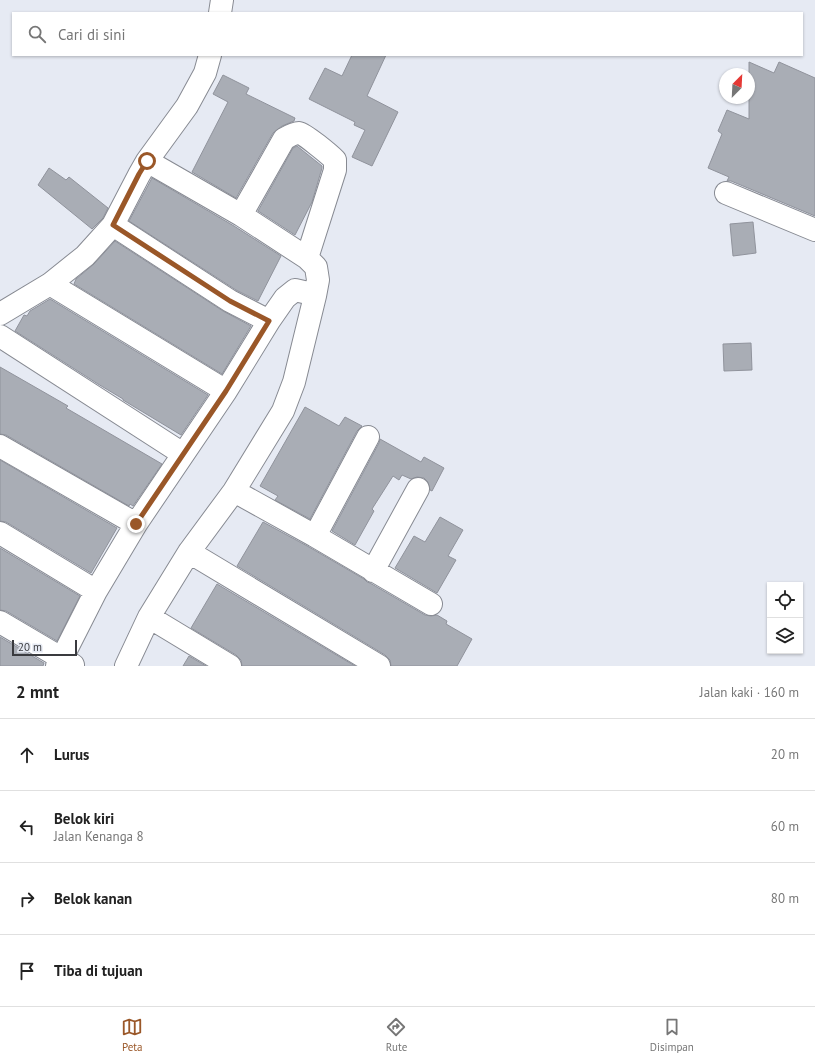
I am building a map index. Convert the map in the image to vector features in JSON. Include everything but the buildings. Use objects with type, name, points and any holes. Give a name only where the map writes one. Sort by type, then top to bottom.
[{"type":"street","points":[[220,12],[222,0]]},
{"type":"street","points":[[0,314],[50,284],[85,256],[113,225],[147,161],[187,106],[204,73],[210,56]]},
{"type":"street","points":[[241,215],[284,139],[292,134],[300,133],[305,135],[335,160],[335,170],[307,258]]},
{"type":"street","points":[[126,666],[149,617],[189,552],[234,491],[283,411],[294,382],[318,280],[316,267],[307,258],[241,215],[147,161]]},
{"type":"street","points":[[726,193],[815,230]]},
{"type":"street","points":[[113,225],[230,301],[269,321]]},
{"type":"street","points":[[50,284],[226,391]]},
{"type":"street","points":[[0,622],[64,663],[96,591],[136,524],[226,391],[269,321],[285,298],[295,290],[315,296]]},
{"type":"street","points":[[0,336],[183,454]]},
{"type":"street","points":[[314,536],[368,437]]},
{"type":"street","points":[[0,446],[136,524]]},
{"type":"street","points":[[374,571],[418,489]]},
{"type":"street","points":[[234,491],[431,604]]},
{"type":"street","points":[[0,533],[96,591]]},
{"type":"street","points":[[189,552],[379,666]]},
{"type":"street","points":[[149,617],[230,666]]},
{"type":"route","points":[[136,524],[226,391],[269,321],[230,301],[113,225],[147,161]]}]
